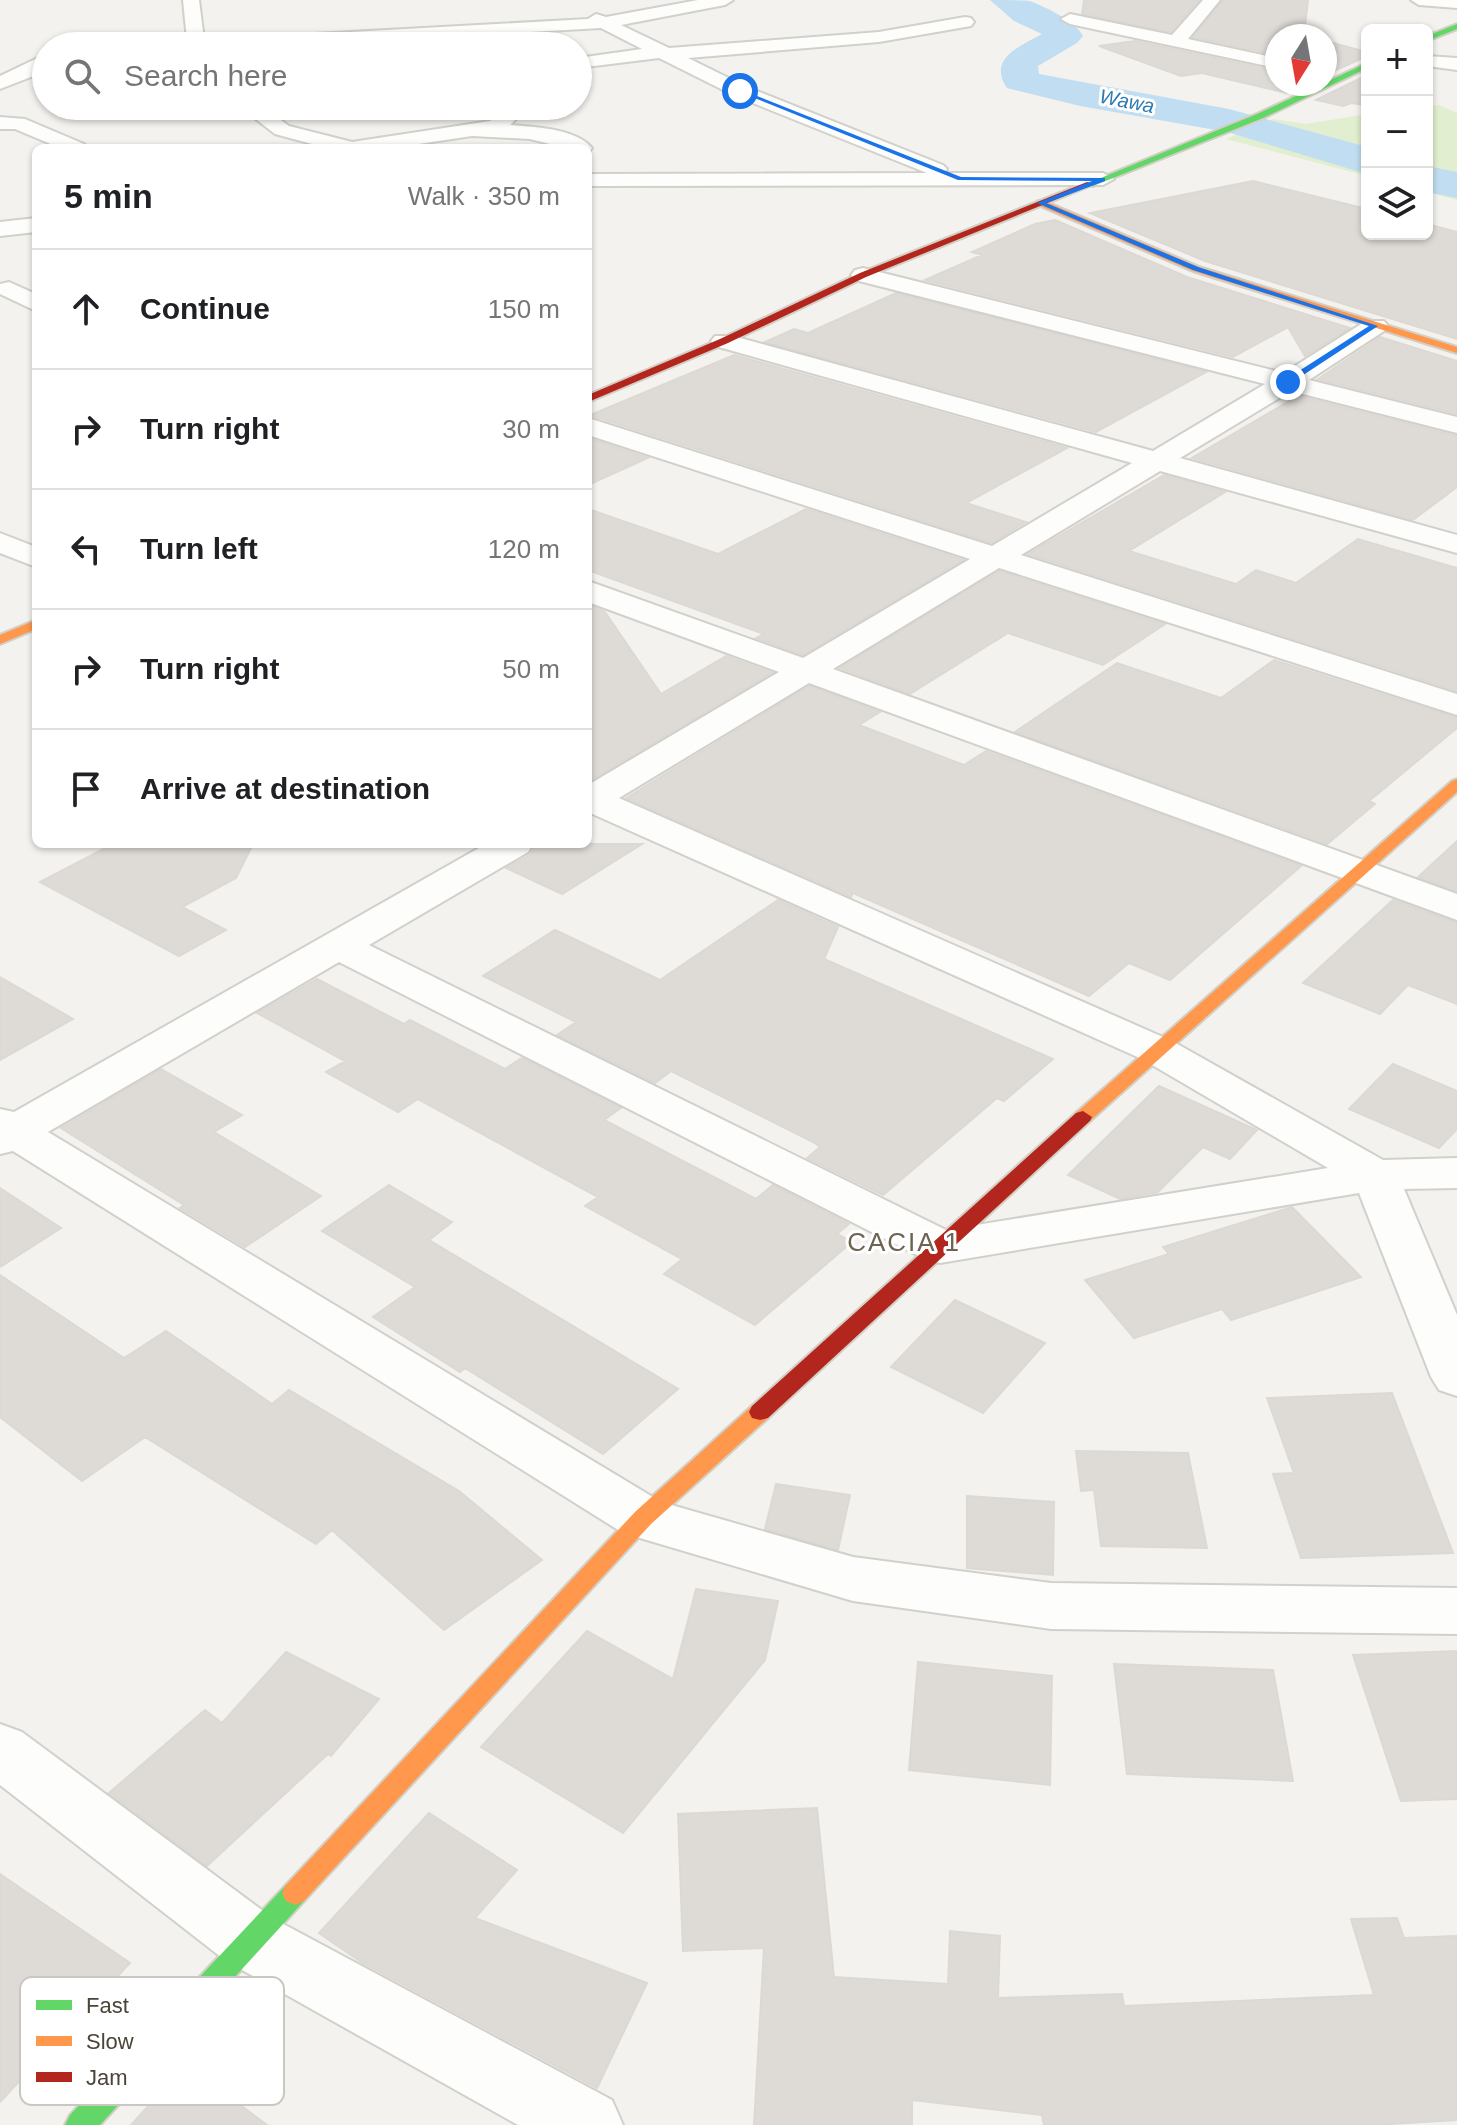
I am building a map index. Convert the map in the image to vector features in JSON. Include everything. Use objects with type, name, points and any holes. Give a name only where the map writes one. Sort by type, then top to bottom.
[{"type":"street","points":[[318,20],[430,32],[604,23],[725,0]]},
{"type":"street","points":[[1177,40],[1212,0]]},
{"type":"street","points":[[1419,0],[1457,3]]},
{"type":"street","points":[[565,5],[740,91],[960,179]]},
{"type":"street","points":[[196,32],[197,10]]},
{"type":"street","points":[[1070,19],[1265,60]]},
{"type":"street","points":[[592,61],[879,37],[965,22]]},
{"type":"street","points":[[1433,36],[1457,26]]},
{"type":"street","points":[[1433,62],[1457,64]]},
{"type":"street","points":[[1337,74],[1361,67]]},
{"type":"street","points":[[0,83],[32,68]]},
{"type":"street","points":[[592,397],[724,341],[863,275],[1260,116],[1296,96]]},
{"type":"street","points":[[268,120],[282,130],[336,144]]},
{"type":"street","points":[[378,144],[496,126],[505,120]]},
{"type":"street","points":[[0,123],[18,123],[68,144]]},
{"type":"street","points":[[474,130],[539,134],[575,144]]},
{"type":"street","points":[[594,180],[1103,179]]},
{"type":"street","points":[[1041,203],[1196,269],[1457,350]]},
{"type":"street","points":[[0,229],[32,225]]},
{"type":"street","points":[[863,275],[1457,425]]},
{"type":"street","points":[[3,289],[32,302]]},
{"type":"street","points":[[592,797],[1157,461],[1375,326]]},
{"type":"street","points":[[724,341],[1457,544]]},
{"type":"street","points":[[592,427],[1457,705]]},
{"type":"street","points":[[0,542],[32,556]]},
{"type":"street","points":[[592,592],[1457,908]]},
{"type":"street","points":[[0,640],[32,626]]},
{"type":"street","points":[[216,1977],[643,1518],[1157,1050],[1457,784]]},
{"type":"street","points":[[592,800],[1157,1050],[1375,1175],[1457,1377]]},
{"type":"street","points":[[507,848],[5,1132],[643,1518],[853,1579],[1051,1606],[1457,1611]]},
{"type":"street","points":[[338,945],[940,1247],[1375,1175],[1457,1173]]},
{"type":"street","points":[[0,1750],[250,1940],[587,2125]]},
{"type":"street","points":[[80,2125],[98,2105]]},
{"type":"green space","points":[[1439,105],[1457,113],[1457,200],[1433,194],[1433,106]]},
{"type":"green space","points":[[1361,115],[1361,174],[1226,139],[1273,119],[1306,124]]},
{"type":"building","points":[[1084,0],[1199,0],[1171,32],[1082,14]]},
{"type":"building","points":[[1223,0],[1308,0],[1305,24],[1265,24],[1265,52],[1193,37]]},
{"type":"building","points":[[1135,41],[1265,68],[1265,88],[1202,73],[1181,76],[1099,46]]},
{"type":"building","points":[[1337,44],[1361,50],[1361,59],[1337,70]]},
{"type":"building","points":[[1361,78],[1361,104],[1343,106],[1316,100],[1324,96],[1337,96],[1337,90]]},
{"type":"building","points":[[1253,181],[1361,208],[1361,240],[1433,240],[1433,226],[1457,232],[1457,339],[1205,261],[1090,213]]},
{"type":"building","points":[[1055,220],[1187,277],[1350,328],[1305,356],[1288,327],[1233,357],[925,280],[982,255],[972,252],[1035,224]]},
{"type":"building","points":[[896,293],[1206,372],[1096,432],[765,342],[794,329],[808,333]]},
{"type":"building","points":[[1380,337],[1457,361],[1457,414],[1318,379]]},
{"type":"building","points":[[734,355],[1067,448],[966,503],[1026,522],[992,543],[592,414]]},
{"type":"building","points":[[1298,396],[1457,436],[1457,487],[1413,520],[1192,458]]},
{"type":"building","points":[[592,439],[648,458],[592,483]]},
{"type":"building","points":[[1164,475],[1225,492],[1129,551],[1236,584],[1256,570],[1296,583],[1358,539],[1457,568],[1457,691],[1028,554]]},
{"type":"building","points":[[806,509],[963,560],[803,655],[756,638],[764,634],[592,571],[592,510],[718,554]]},
{"type":"building","points":[[999,571],[1165,624],[1103,665],[1008,633],[910,694],[840,668]]},
{"type":"building","points":[[592,607],[605,612],[661,694],[726,656],[772,673],[592,780]]},
{"type":"building","points":[[1274,660],[1457,718],[1457,728],[1369,801],[1375,804],[1327,844],[1015,732],[1117,663],[1221,698]]},
{"type":"building","points":[[809,686],[880,712],[859,725],[964,765],[986,751],[1301,866],[1170,980],[1129,963],[1089,996],[853,893],[851,897],[626,798]]},
{"type":"building","points":[[1457,841],[1457,891],[1418,877]]},
{"type":"building","points":[[642,844],[562,894],[506,868],[530,855],[534,848]]},
{"type":"building","points":[[105,848],[251,848],[236,878],[182,907],[226,930],[179,956],[40,882]]},
{"type":"building","points":[[778,900],[838,927],[824,959],[1053,1059],[1004,1101],[997,1098],[883,1195],[807,1158],[820,1147],[815,1143],[671,1071],[655,1083],[557,1035],[576,1022],[483,976],[555,930],[660,980]]},
{"type":"building","points":[[1393,900],[1457,923],[1457,1004],[1408,985],[1380,1014],[1303,983]]},
{"type":"building","points":[[0,977],[73,1019],[0,1060]]},
{"type":"building","points":[[317,979],[404,1024],[410,1020],[505,1069],[522,1058],[621,1108],[604,1120],[756,1199],[773,1185],[849,1224],[837,1234],[852,1242],[755,1325],[664,1274],[682,1259],[585,1206],[598,1197],[418,1099],[398,1112],[326,1072],[345,1061],[257,1013]]},
{"type":"building","points":[[1393,1064],[1457,1091],[1457,1129],[1439,1148],[1349,1109]]},
{"type":"building","points":[[161,1069],[242,1115],[214,1132],[321,1196],[245,1247],[180,1208],[184,1205],[61,1128]]},
{"type":"building","points":[[1159,1086],[1257,1130],[1230,1159],[1203,1147],[1158,1192],[1120,1199],[1068,1175]]},
{"type":"building","points":[[389,1185],[452,1222],[429,1240],[678,1389],[603,1454],[465,1368],[460,1372],[373,1317],[415,1287],[322,1231]]},
{"type":"building","points":[[0,1188],[61,1228],[0,1267]]},
{"type":"building","points":[[1292,1207],[1361,1277],[1231,1320],[1222,1309],[1134,1338],[1085,1280],[1169,1254],[1163,1247]]},
{"type":"building","points":[[0,1275],[124,1358],[166,1331],[272,1404],[289,1390],[459,1491],[542,1560],[444,1630],[332,1530],[316,1544],[145,1437],[82,1481],[0,1417]]},
{"type":"building","points":[[955,1300],[1045,1343],[983,1413],[891,1367]]},
{"type":"building","points":[[1392,1393],[1453,1553],[1301,1558],[1273,1474],[1294,1473],[1267,1398]]},
{"type":"building","points":[[1076,1451],[1188,1453],[1207,1548],[1101,1546],[1094,1490],[1081,1491]]},
{"type":"building","points":[[776,1484],[850,1495],[838,1550],[765,1529]]},
{"type":"building","points":[[967,1496],[1054,1502],[1053,1575],[967,1568]]},
{"type":"building","points":[[696,1589],[778,1601],[765,1660],[623,1833],[481,1747],[587,1631],[673,1679]]},
{"type":"building","points":[[1457,1651],[1457,1799],[1401,1801],[1353,1655]]},
{"type":"building","points":[[286,1652],[379,1699],[331,1756],[328,1754],[207,1866],[109,1793],[205,1710],[222,1723]]},
{"type":"building","points":[[918,1662],[1052,1676],[1050,1785],[909,1770]]},
{"type":"building","points":[[1114,1664],[1273,1670],[1293,1781],[1127,1774]]},
{"type":"building","points":[[817,1808],[834,1977],[948,1984],[950,1931],[1000,1936],[998,1998],[1122,1994],[1124,2006],[1374,1995],[1351,1919],[1397,1918],[1404,1938],[1457,1936],[1457,2120],[1375,2125],[1044,2125],[1042,2115],[912,2100],[912,2125],[754,2125],[764,1948],[683,1951],[678,1814]]},
{"type":"building","points":[[429,1813],[517,1870],[475,1918],[647,1983],[597,2088],[361,1962],[319,1933]]},
{"type":"building","points":[[0,1874],[130,1963],[117,1977],[20,1977],[20,2081],[0,2102]]},
{"type":"building","points":[[149,2105],[240,2105],[267,2125],[131,2125]]},
{"type":"waterway","name":"Wawa","points":[[1007,0],[1026,14],[1063,31],[1065,36],[1020,61],[1020,80],[1080,95],[1229,121],[1361,159]]},
{"type":"waterway","name":"Wawa","points":[[1433,180],[1457,185]]},
{"type":"traffic: fast","points":[[1433,36],[1457,26]]},
{"type":"traffic: fast","points":[[1090,184],[1260,116],[1361,68]]},
{"type":"traffic: fast","points":[[217,1977],[295,1893]]},
{"type":"traffic: fast","points":[[80,2125],[99,2105]]},
{"type":"traffic: slow","points":[[1041,203],[1196,269],[1457,350]]},
{"type":"traffic: slow","points":[[0,640],[32,626]]},
{"type":"traffic: slow","points":[[1083,1117],[1457,784]]},
{"type":"traffic: slow","points":[[295,1893],[643,1518],[760,1412]]},
{"type":"traffic: jam","points":[[592,397],[724,341],[863,275],[1090,184]]},
{"type":"traffic: jam","points":[[760,1412],[1083,1117]]},
{"type":"district","name":"CACIA 1","points":[[904,1242]]},
{"type":"route","points":[[740,91],[960,179],[1103,179],[1041,203],[1196,269],[1375,326],[1288,382]]}]
